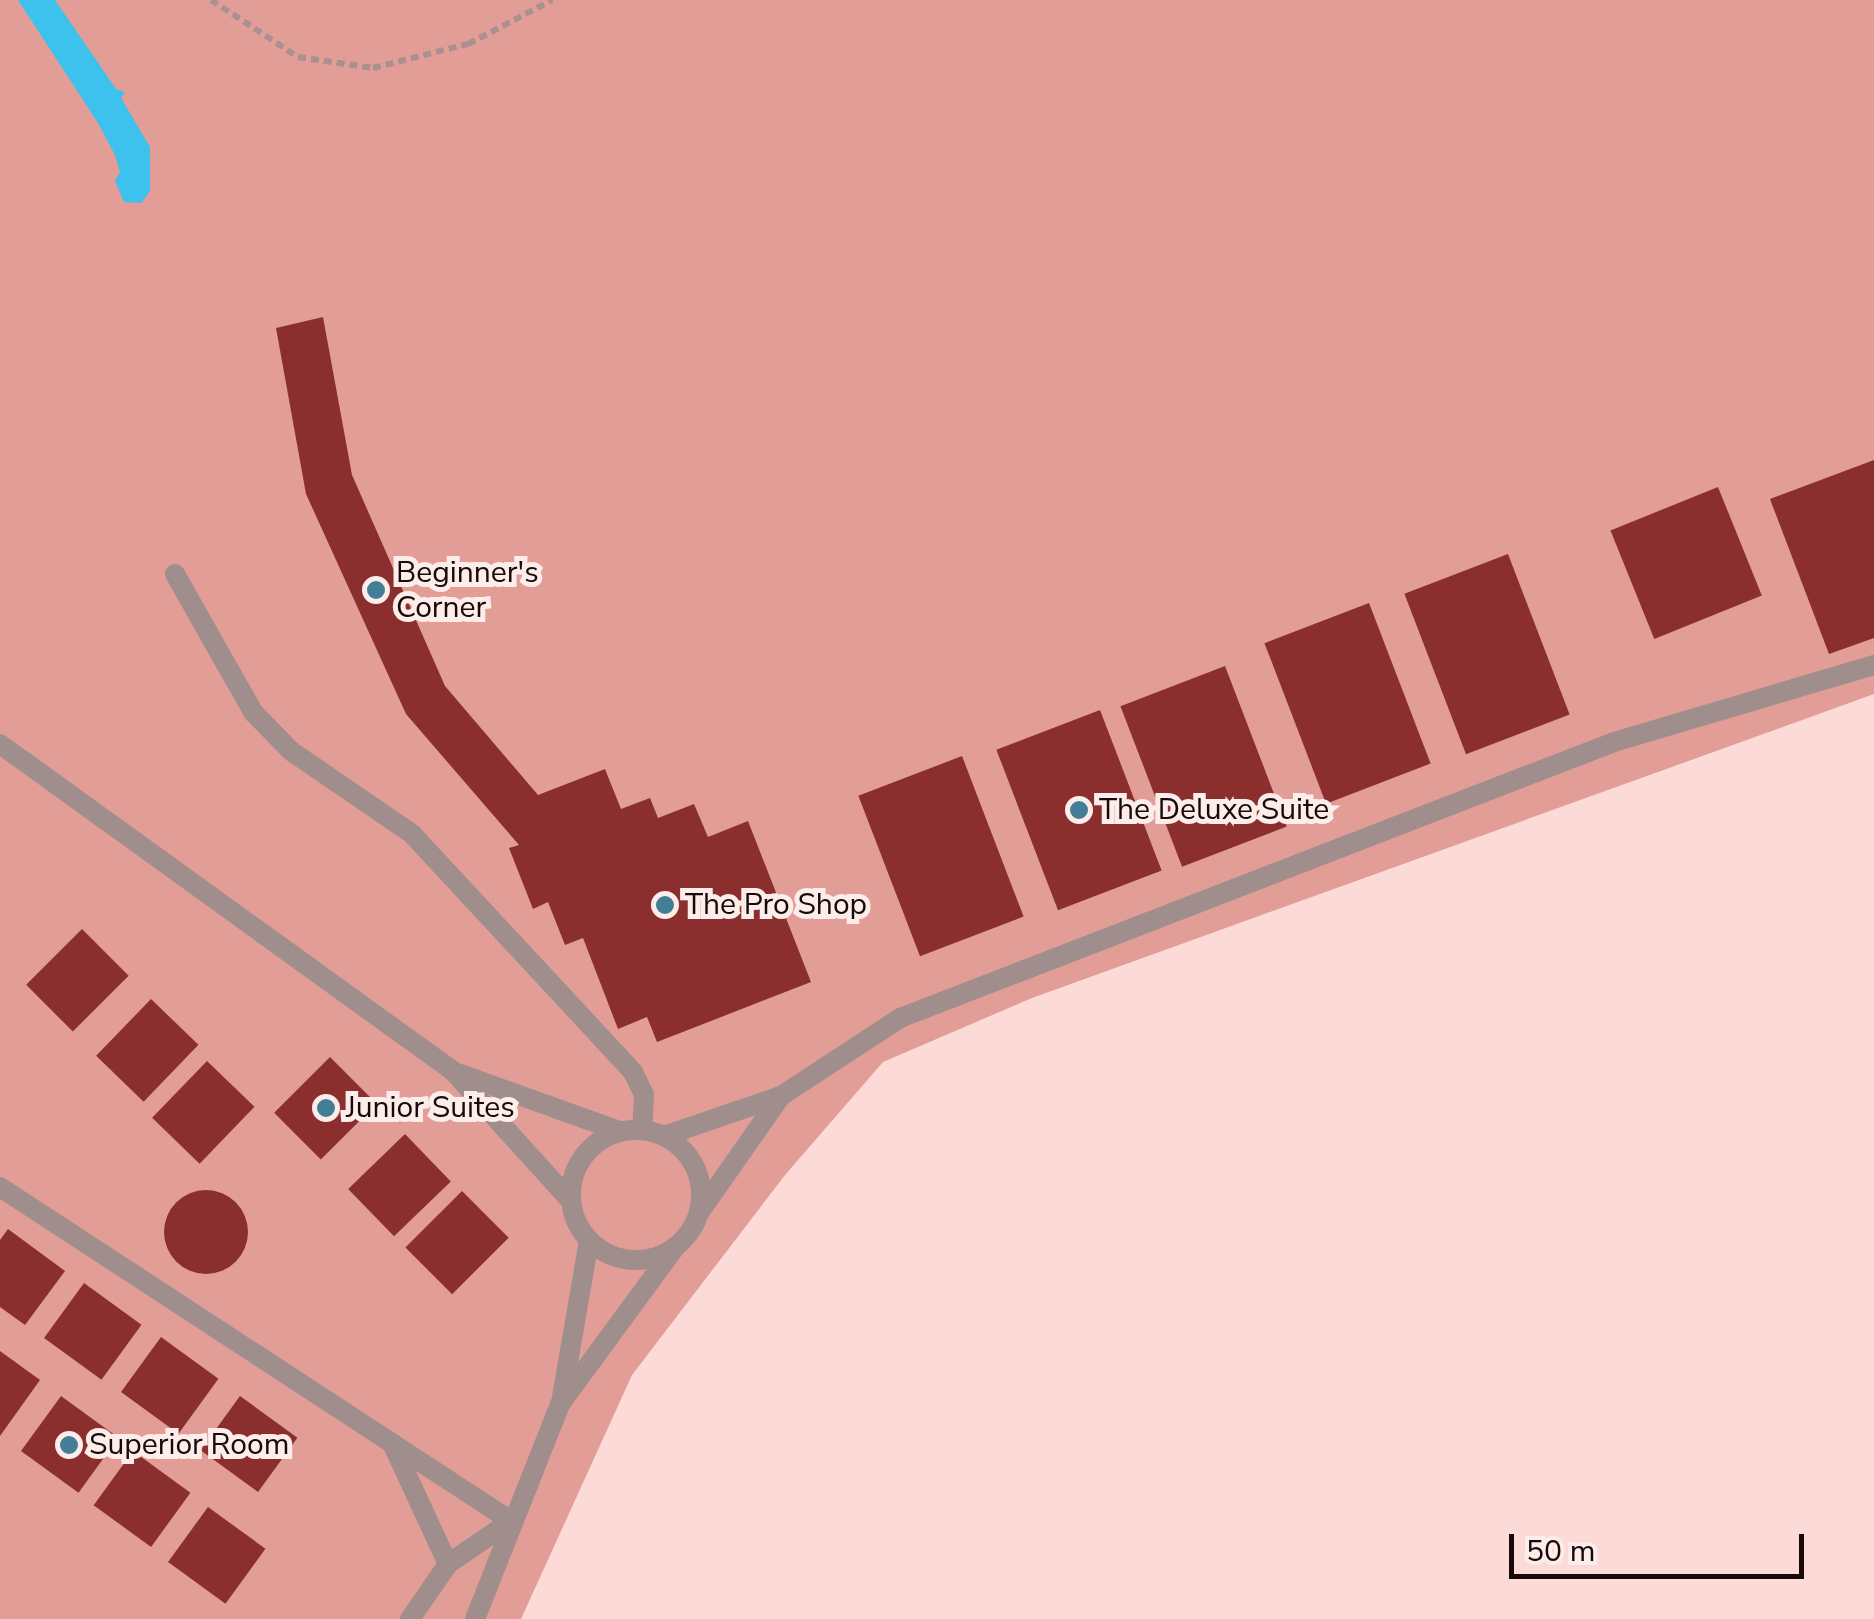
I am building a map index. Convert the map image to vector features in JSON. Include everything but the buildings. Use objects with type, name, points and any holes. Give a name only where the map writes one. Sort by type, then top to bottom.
[{"type":"lane","points":[[175,574],[252,712],[290,751],[412,834],[634,1072],[644,1094],[642,1129]]},
{"type":"lane","points":[[664,1136],[780,1096],[900,1018],[1135,926],[1614,742],[1874,665]]},
{"type":"lane","points":[[0,744],[453,1072],[570,1200],[589,1241],[560,1404],[474,1619]]},
{"type":"lane","points":[[453,1072],[619,1131],[642,1129],[664,1136],[695,1168],[699,1213]]},
{"type":"lane","points":[[560,1404],[780,1096]]},
{"type":"lane","points":[[570,1200],[582,1156],[619,1131]]},
{"type":"lane","points":[[0,1187],[511,1521]]},
{"type":"lane","points":[[589,1241],[630,1261],[673,1250]]},
{"type":"lane","points":[[392,1443],[448,1564]]},
{"type":"lane","points":[[410,1619],[448,1564],[511,1521]]},
{"type":"path","points":[[211,0],[298,57],[372,68],[468,44],[552,0]]},
{"type":"shaded area","points":[[0,0],[1874,0],[1874,694],[1032,998],[883,1062],[785,1175],[632,1375],[521,1619],[0,1619]]},
{"type":"water","points":[[18,0],[55,0],[116,89],[125,92],[121,98],[150,147],[150,191],[141,203],[124,202],[115,181],[120,172],[115,155]]},
{"type":"place","name":"Beginner's Corner","points":[[376,590]]},
{"type":"place","name":"The Deluxe Suite","points":[[1079,810]]},
{"type":"place","name":"The Pro Shop","points":[[665,905]]},
{"type":"place","name":"Junior Suites","points":[[326,1108]]},
{"type":"place","name":"Superior Room","points":[[69,1445]]}]
